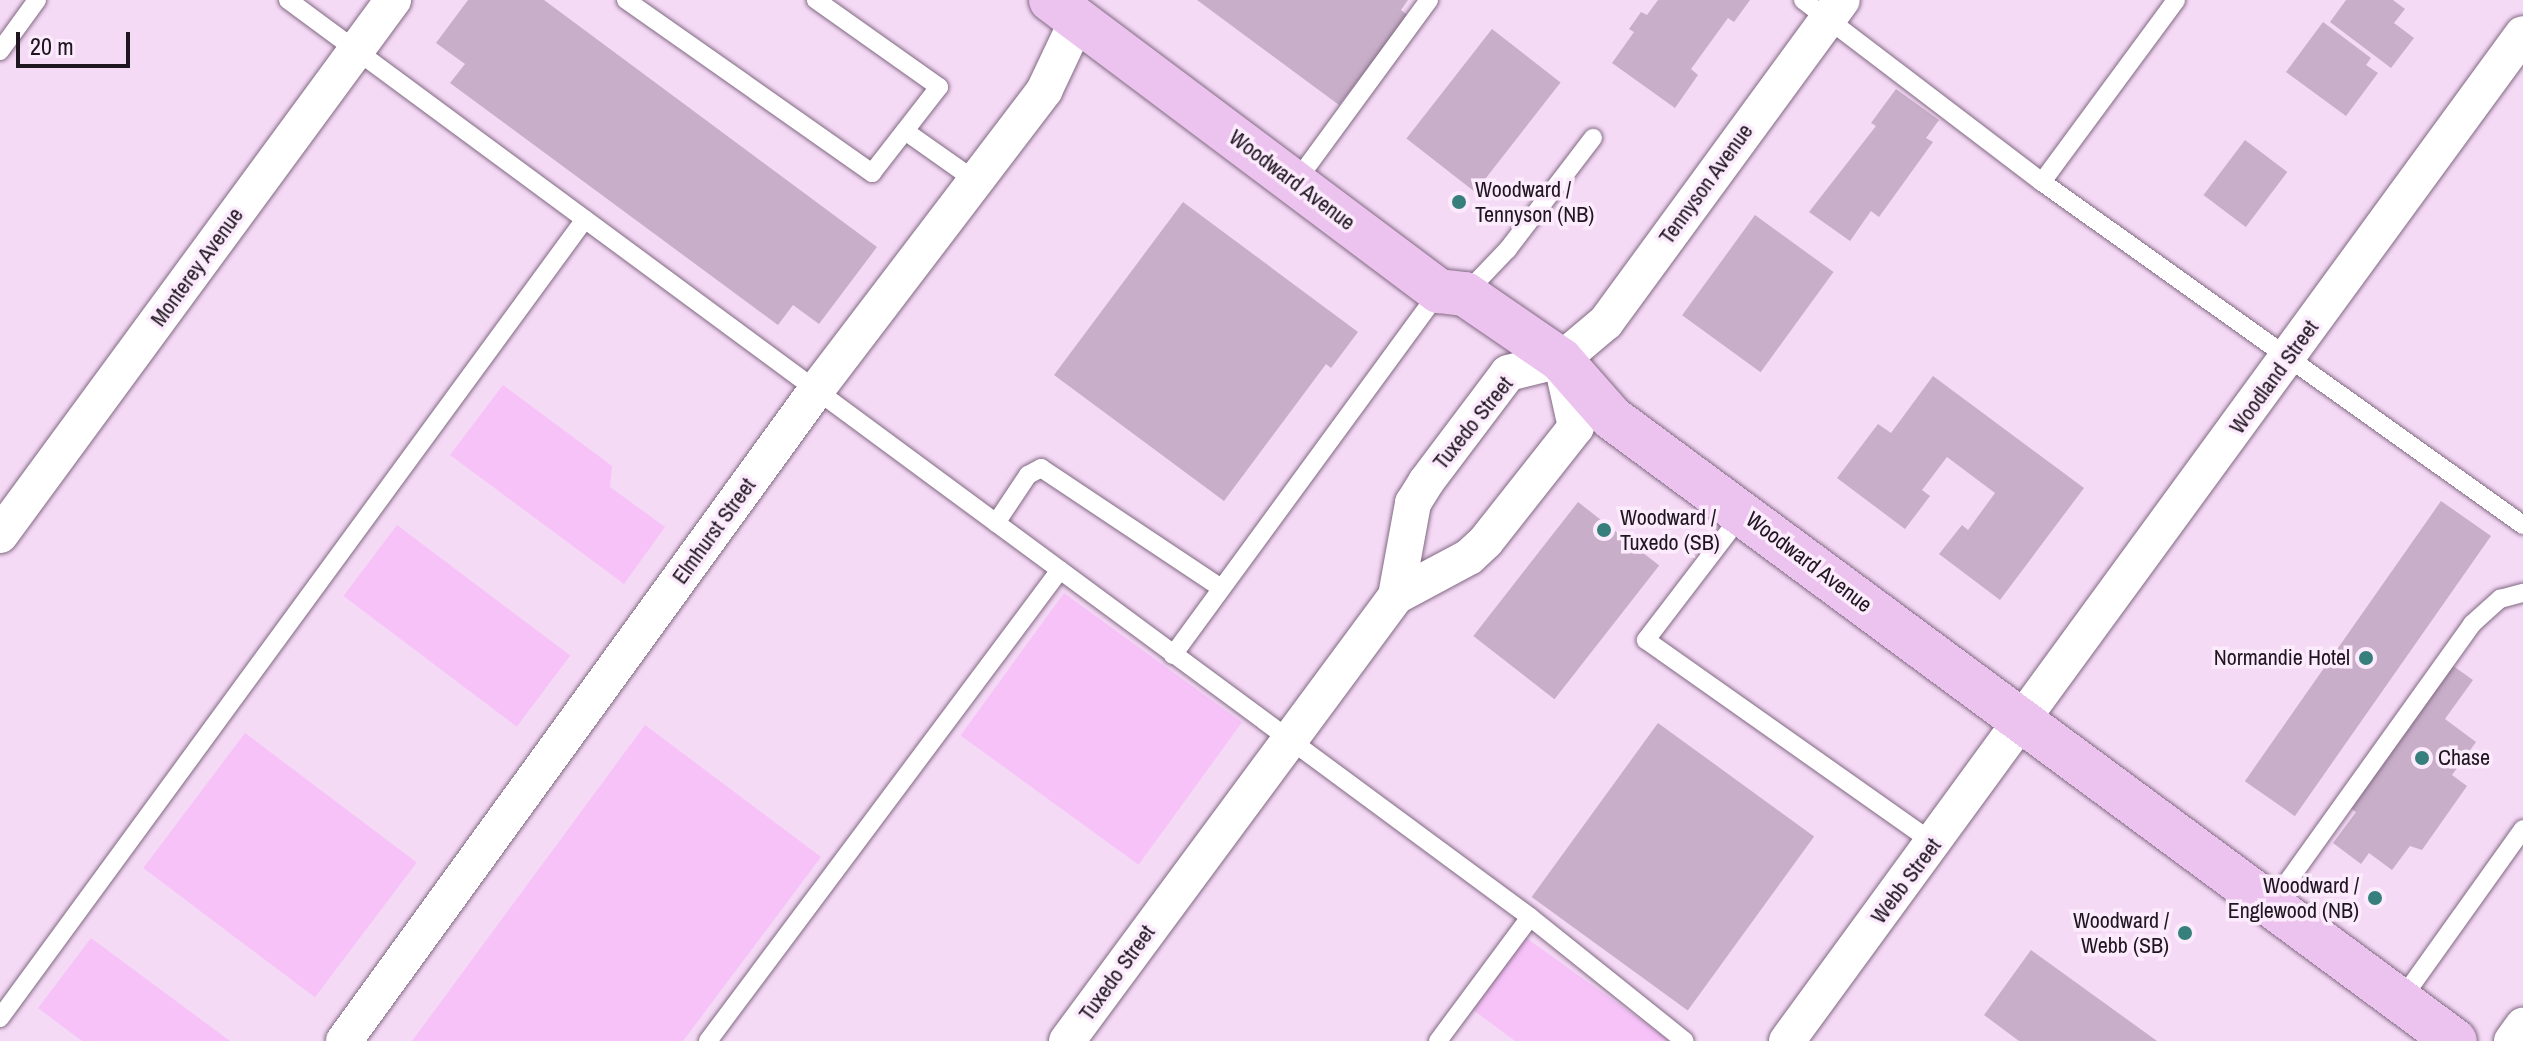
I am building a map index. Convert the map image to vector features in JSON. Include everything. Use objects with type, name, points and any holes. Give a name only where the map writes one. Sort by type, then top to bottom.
[{"type":"main road","name":"Woodward Avenue","points":[[1072,8],[1295,183],[1452,292],[1561,360],[1612,418],[2455,1041]]},
{"type":"street","name":"Monterey Avenue","points":[[0,535],[393,0]]},
{"type":"street","name":"Tennyson Avenue","points":[[1561,360],[1606,322],[1824,6]]},
{"type":"street","name":"Elmhurst Street","points":[[344,1041],[817,389],[1044,91],[1072,8]]},
{"type":"street","name":"Woodland Street","points":[[2025,721],[2523,34]]},
{"type":"street","name":"Tuxedo Street","points":[[1067,1041],[1396,596],[1469,557],[1486,541],[1576,427],[1561,360],[1508,373],[1426,482],[1413,503],[1396,596]]},
{"type":"street","name":"Webb Street","points":[[1787,1041],[2025,721]]},
{"type":"street","points":[[2512,1041],[2523,1026]]},
{"type":"lane","points":[[0,51],[37,0]]},
{"type":"lane","points":[[288,0],[1530,917],[1685,1041]]},
{"type":"lane","points":[[626,0],[872,173],[939,87],[816,0]]},
{"type":"lane","points":[[1295,183],[1429,0]]},
{"type":"lane","points":[[2042,182],[2176,0]]},
{"type":"lane","points":[[1824,6],[2042,182],[2523,525]]},
{"type":"lane","points":[[905,131],[976,181]]},
{"type":"lane","points":[[1173,655],[1221,588],[1452,292],[1508,249],[1593,138]]},
{"type":"lane","points":[[0,1018],[585,219]]},
{"type":"lane","points":[[996,523],[1028,475],[1041,468],[1221,588]]},
{"type":"lane","points":[[1743,513],[1646,640],[1934,843]]},
{"type":"lane","points":[[708,1041],[1060,570]]},
{"type":"lane","points":[[2271,905],[2472,624],[2500,599],[2523,593]]},
{"type":"lane","points":[[2401,1000],[2523,829]]},
{"type":"lane","points":[[1438,1041],[1530,917]]},
{"type":"shaded area","points":[[503,385],[612,466],[610,487],[665,527],[624,584],[450,455]]},
{"type":"shaded area","points":[[397,525],[570,656],[517,727],[343,596]]},
{"type":"shaded area","points":[[1064,593],[1242,722],[1139,865],[961,735]]},
{"type":"shaded area","points":[[645,725],[821,857],[683,1041],[412,1041]]},
{"type":"shaded area","points":[[245,733],[417,862],[315,997],[143,868]]},
{"type":"shaded area","points":[[1525,937],[1670,1041],[1515,1041],[1472,1009]]},
{"type":"shaded area","points":[[91,938],[230,1041],[82,1041],[38,1008]]},
{"type":"building","points":[[468,0],[544,0],[877,247],[819,324],[793,305],[778,325],[450,83],[465,64],[436,43]]},
{"type":"building","points":[[1197,0],[1408,0],[1401,10],[1409,16],[1339,105]]},
{"type":"building","points":[[1658,0],[1750,0],[1734,22],[1728,18],[1691,69],[1698,75],[1675,108],[1612,63],[1634,32],[1629,29],[1641,12],[1647,15]]},
{"type":"building","points":[[2346,0],[2393,0],[2405,9],[2394,23],[2414,38],[2391,68],[2330,22]]},
{"type":"building","points":[[2323,22],[2371,58],[2366,65],[2378,73],[2346,116],[2286,72]]},
{"type":"building","points":[[1492,29],[1561,83],[1475,192],[1406,139]]},
{"type":"building","points":[[1896,89],[1939,120],[1926,138],[1933,142],[1879,217],[1871,211],[1850,241],[1809,212],[1876,126],[1871,123]]},
{"type":"building","points":[[2245,140],[2287,172],[2246,227],[2203,195]]},
{"type":"building","points":[[1183,202],[1358,332],[1331,368],[1326,364],[1224,501],[1054,375]]},
{"type":"building","points":[[1755,215],[1833,272],[1761,372],[1682,315]]},
{"type":"building","points":[[1933,376],[2084,488],[2000,600],[1939,554],[1962,525],[1968,530],[1995,493],[1947,457],[1922,490],[1930,496],[1905,529],[1837,478],[1878,424],[1891,433]]},
{"type":"building","name":"Normandie Hotel","points":[[2441,501],[2491,536],[2295,816],[2245,781]]},
{"type":"building","points":[[1578,502],[1659,565],[1555,699],[1473,636]]},
{"type":"building","name":"Chase","points":[[2449,663],[2473,680],[2445,719],[2476,742],[2452,775],[2467,786],[2422,850],[2410,846],[2392,870],[2369,853],[2361,864],[2333,843],[2356,812],[2346,805]]},
{"type":"building","points":[[1658,723],[1814,836],[1688,1010],[1532,897]]},
{"type":"building","points":[[2031,950],[2157,1041],[2019,1041],[1984,1015]]},
{"type":"place","name":"Woodward / Tennyson (NB)","points":[[1459,202]]},
{"type":"place","name":"Woodward / Tuxedo (SB)","points":[[1604,530]]},
{"type":"place","name":"Normandie Hotel","points":[[2366,658]]},
{"type":"place","name":"Chase","points":[[2422,758]]},
{"type":"place","name":"Woodward / Englewood (NB)","points":[[2375,898]]},
{"type":"place","name":"Woodward / Webb (SB)","points":[[2185,933]]}]
